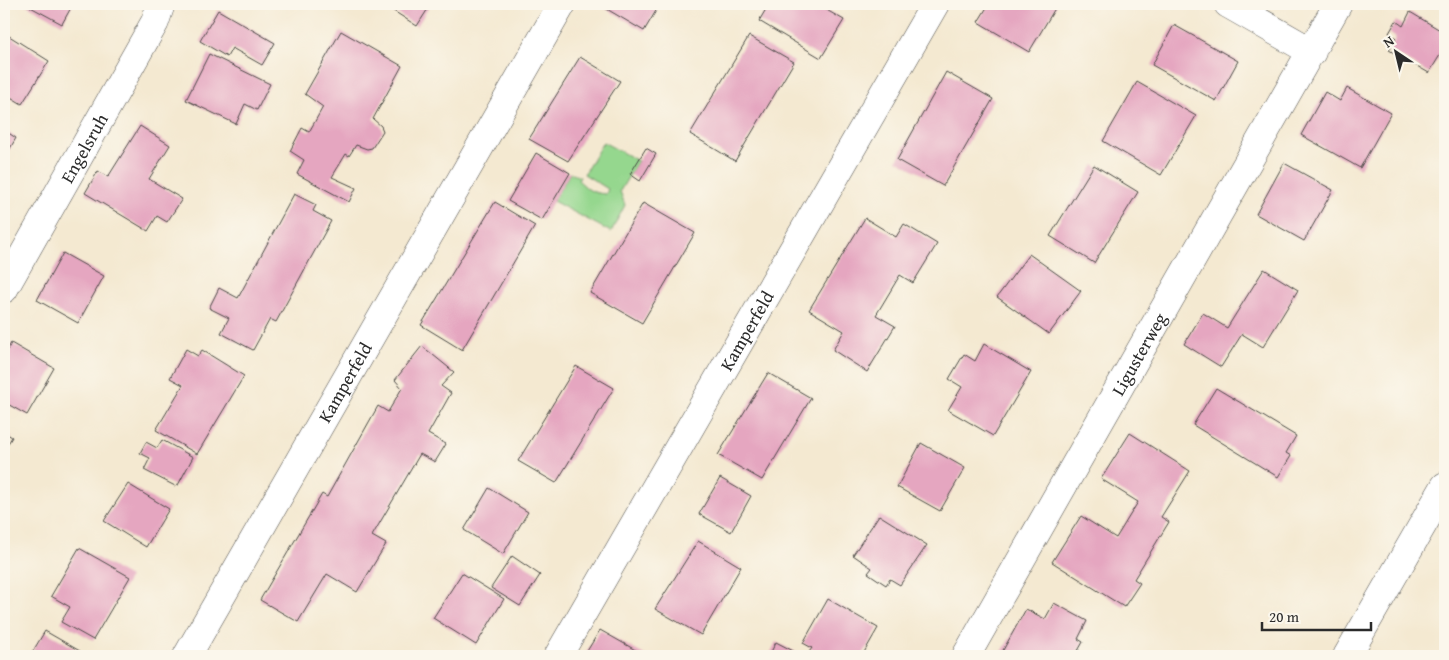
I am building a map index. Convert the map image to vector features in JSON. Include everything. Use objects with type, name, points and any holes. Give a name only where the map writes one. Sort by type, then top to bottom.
[{"type":"street","name":"Engelsruh","points":[[4,289],[155,22],[161,4]]},
{"type":"street","name":"Kamperfeld","points":[[187,656],[562,4]]},
{"type":"street","name":"Kamperfeld","points":[[558,656],[935,4]]},
{"type":"street","points":[[1228,4],[1312,52]]},
{"type":"street","name":"Ligusterweg","points":[[966,656],[1338,4]]},
{"type":"street","points":[[1347,656],[1445,486]]},
{"type":"green space","points":[[603,142],[638,161],[620,191],[625,205],[611,232],[553,201],[570,173],[580,177],[578,180],[590,190],[606,194],[608,189],[584,174]]},
{"type":"building","points":[[25,4],[73,4],[62,24]]},
{"type":"building","points":[[396,4],[431,4],[417,26],[392,10]]},
{"type":"building","points":[[607,4],[660,4],[644,31],[605,8]]},
{"type":"building","points":[[769,4],[826,4],[823,8],[844,20],[821,58],[759,21]]},
{"type":"building","points":[[989,4],[1057,5],[1029,52],[978,22]]},
{"type":"building","points":[[218,10],[275,43],[262,65],[232,48],[227,57],[200,41]]},
{"type":"building","points":[[1410,12],[1445,33],[1445,47],[1429,73],[1389,50],[1396,38],[1389,33],[1396,21],[1403,26]]},
{"type":"building","points":[[1174,25],[1238,61],[1216,101],[1152,65]]},
{"type":"building","points":[[341,31],[402,66],[373,119],[381,126],[383,131],[372,148],[367,149],[356,145],[349,156],[346,154],[332,177],[356,188],[349,202],[297,174],[304,160],[290,151],[302,128],[309,132],[323,107],[305,94]]},
{"type":"building","points":[[6,34],[49,61],[22,104],[4,93],[4,38]]},
{"type":"building","points":[[749,36],[794,62],[735,161],[690,134]]},
{"type":"building","points":[[209,54],[270,84],[257,110],[245,104],[236,124],[186,100]]},
{"type":"building","points":[[580,57],[620,81],[568,161],[529,139]]},
{"type":"building","points":[[946,72],[993,99],[943,186],[897,160]]},
{"type":"building","points":[[1137,82],[1196,116],[1161,175],[1103,141]]},
{"type":"building","points":[[1347,88],[1391,113],[1360,168],[1301,135],[1325,92],[1340,101]]},
{"type":"building","points":[[140,126],[170,145],[149,179],[182,199],[167,222],[157,216],[148,231],[85,193],[98,171],[108,177]]},
{"type":"building","points":[[4,130],[16,138],[4,159]]},
{"type":"building","points":[[646,148],[656,154],[640,181],[630,174]]},
{"type":"building","points":[[536,153],[570,173],[542,220],[508,201]]},
{"type":"building","points":[[1284,163],[1333,190],[1304,241],[1256,214]]},
{"type":"building","points":[[1094,165],[1138,192],[1094,263],[1050,236]]},
{"type":"building","points":[[294,194],[316,205],[313,211],[331,221],[276,322],[270,319],[253,350],[221,333],[229,318],[209,308],[219,288],[238,298]]},
{"type":"building","points":[[495,202],[535,226],[462,350],[421,325]]},
{"type":"building","points":[[643,203],[695,233],[642,323],[590,293]]},
{"type":"building","points":[[865,218],[896,237],[904,224],[937,244],[913,283],[900,275],[876,315],[895,326],[867,372],[833,350],[844,331],[809,310]]},
{"type":"building","points":[[63,253],[104,276],[78,323],[37,300]]},
{"type":"building","points":[[1029,254],[1081,291],[1049,334],[997,297]]},
{"type":"building","points":[[1264,269],[1298,290],[1263,347],[1242,334],[1221,367],[1184,344],[1203,313],[1227,328]]},
{"type":"building","points":[[11,343],[54,368],[27,415],[4,402],[4,357]]},
{"type":"building","points":[[984,344],[1031,372],[993,436],[948,410],[962,387],[949,379],[964,354],[975,361]]},
{"type":"building","points":[[422,346],[454,372],[441,386],[451,393],[428,434],[446,444],[435,462],[420,454],[372,536],[386,544],[357,592],[327,574],[298,622],[260,600],[322,494],[327,497],[378,406],[388,412],[402,388],[395,380]]},
{"type":"building","points":[[186,349],[198,356],[202,350],[244,376],[197,454],[156,430],[183,385],[170,378]]},
{"type":"building","points":[[576,366],[614,388],[556,483],[518,461]]},
{"type":"building","points":[[768,373],[811,398],[762,480],[718,455]]},
{"type":"building","points":[[1216,388],[1296,436],[1286,453],[1291,456],[1278,477],[1193,425]]},
{"type":"building","points":[[4,432],[12,437],[4,450]]},
{"type":"building","points":[[1130,433],[1190,471],[1161,517],[1169,522],[1134,579],[1140,583],[1124,607],[1052,562],[1081,516],[1116,538],[1138,502],[1101,479]]},
{"type":"building","points":[[162,440],[193,457],[177,487],[144,470],[150,458],[140,453],[146,442],[157,448]]},
{"type":"building","points":[[921,443],[965,468],[940,511],[897,487]]},
{"type":"building","points":[[720,478],[751,496],[731,532],[699,514]]},
{"type":"building","points":[[128,484],[169,509],[146,547],[104,521]]},
{"type":"building","points":[[489,488],[528,512],[503,554],[464,530]]},
{"type":"building","points":[[879,515],[927,545],[900,585],[890,579],[886,585],[868,573],[872,568],[853,555]]},
{"type":"building","points":[[698,541],[741,567],[701,635],[655,609]]},
{"type":"building","points":[[79,548],[130,577],[93,640],[61,622],[70,607],[51,596]]},
{"type":"building","points":[[512,556],[540,575],[520,606],[491,588]]},
{"type":"building","points":[[462,573],[504,599],[476,645],[433,618]]},
{"type":"building","points":[[828,599],[878,628],[862,656],[807,655],[812,648],[803,643]]},
{"type":"building","points":[[1054,603],[1087,621],[1078,639],[1083,642],[1075,656],[1010,656],[1002,652],[1026,609],[1045,619]]},
{"type":"building","points":[[600,630],[646,656],[584,656]]},
{"type":"building","points":[[45,631],[85,654],[84,656],[30,656]]},
{"type":"building","points":[[776,642],[803,656],[769,656]]}]
